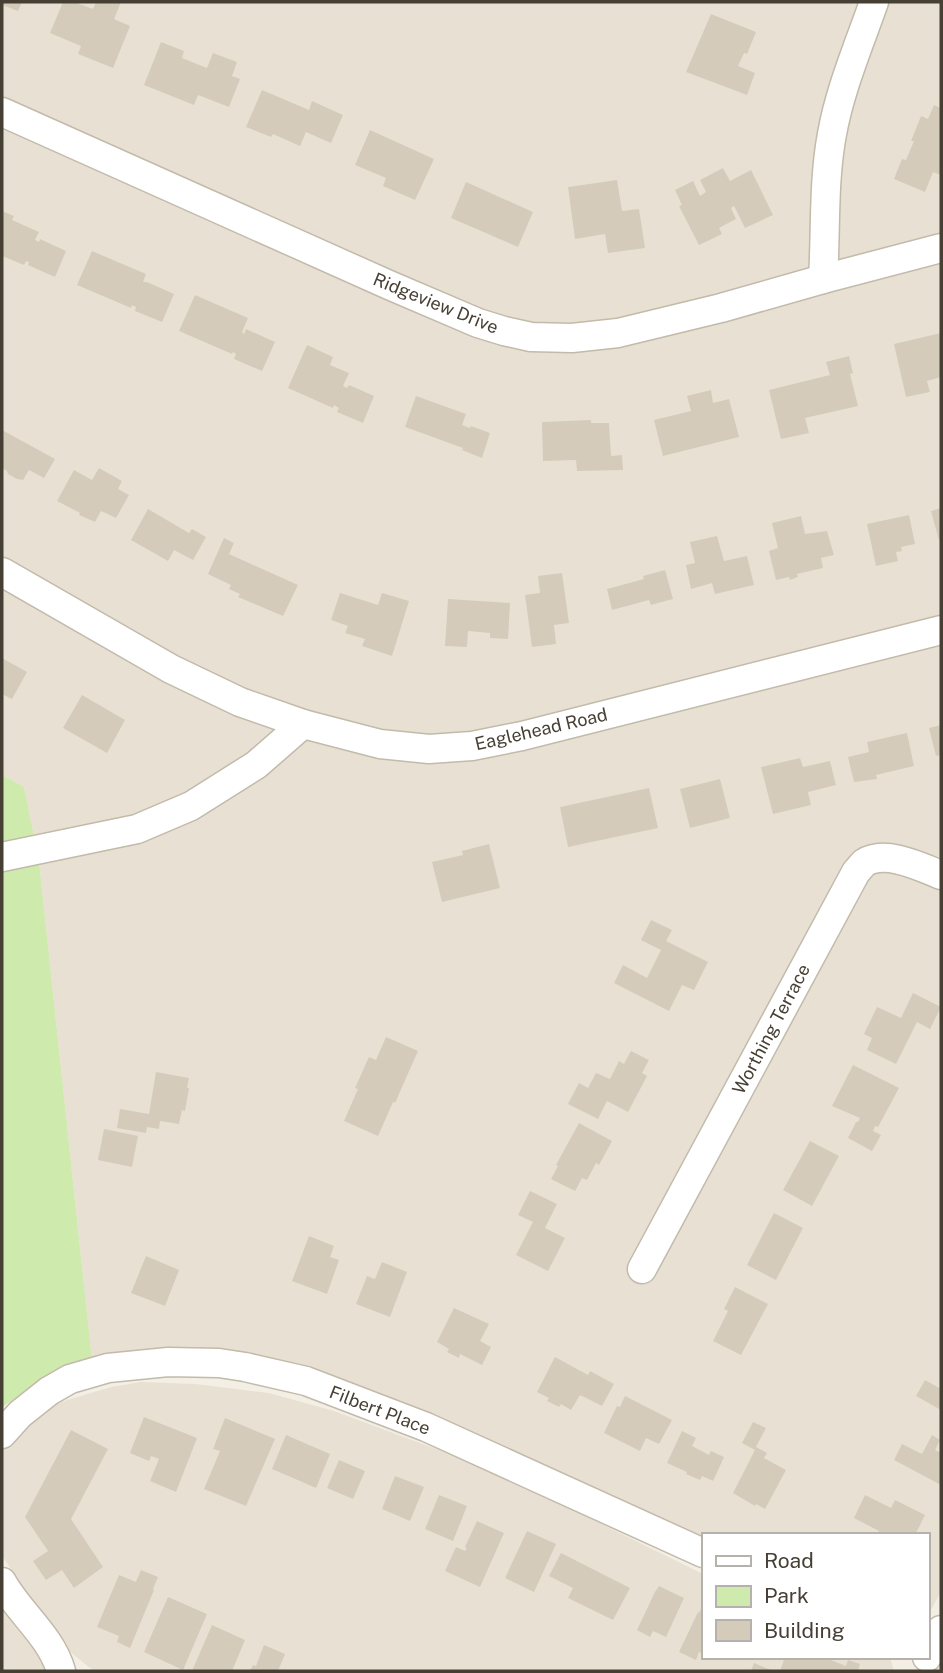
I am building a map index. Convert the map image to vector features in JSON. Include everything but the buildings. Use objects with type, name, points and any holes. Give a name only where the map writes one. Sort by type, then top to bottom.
[{"type":"street","points":[[823,279],[826,179],[832,132],[874,2]]},
{"type":"street","name":"Ridgeview Drive","points":[[2,112],[440,307],[478,323],[531,337],[572,338],[618,333],[721,309],[941,248]]},
{"type":"street","name":"Eaglehead Road","points":[[2,572],[171,669],[240,702],[303,724],[380,744],[429,749],[472,746],[522,736],[941,630]]},
{"type":"street","points":[[2,857],[137,828],[191,806],[256,765],[303,724]]},
{"type":"street","name":"Worthing Terrace","points":[[642,1269],[856,872],[865,863],[876,859],[892,859],[908,862],[941,876]]},
{"type":"street","name":"Filbert Place","points":[[2,1434],[20,1414],[41,1397],[70,1379],[108,1368],[168,1362],[219,1363],[246,1367],[306,1381],[426,1427],[702,1553]]},
{"type":"street","points":[[2,1582],[35,1625],[61,1671]]},
{"type":"shaded area","points":[[2,2],[941,2],[941,1592],[929,1613],[929,1533],[702,1533],[702,1542],[347,1388],[92,1361],[39,861],[24,787],[2,775]]},
{"type":"shaded area","points":[[141,1382],[196,1384],[269,1393],[334,1411],[439,1450],[579,1513],[702,1574],[702,1659],[891,1659],[894,1671],[94,1671],[65,1648],[2,1556],[2,1450],[14,1430],[38,1412],[111,1387]]},
{"type":"shaded area","points":[[2,1597],[34,1641],[45,1671],[2,1671]]},
{"type":"green space","points":[[2,775],[24,787],[39,861],[92,1361],[32,1387],[2,1407]]}]
